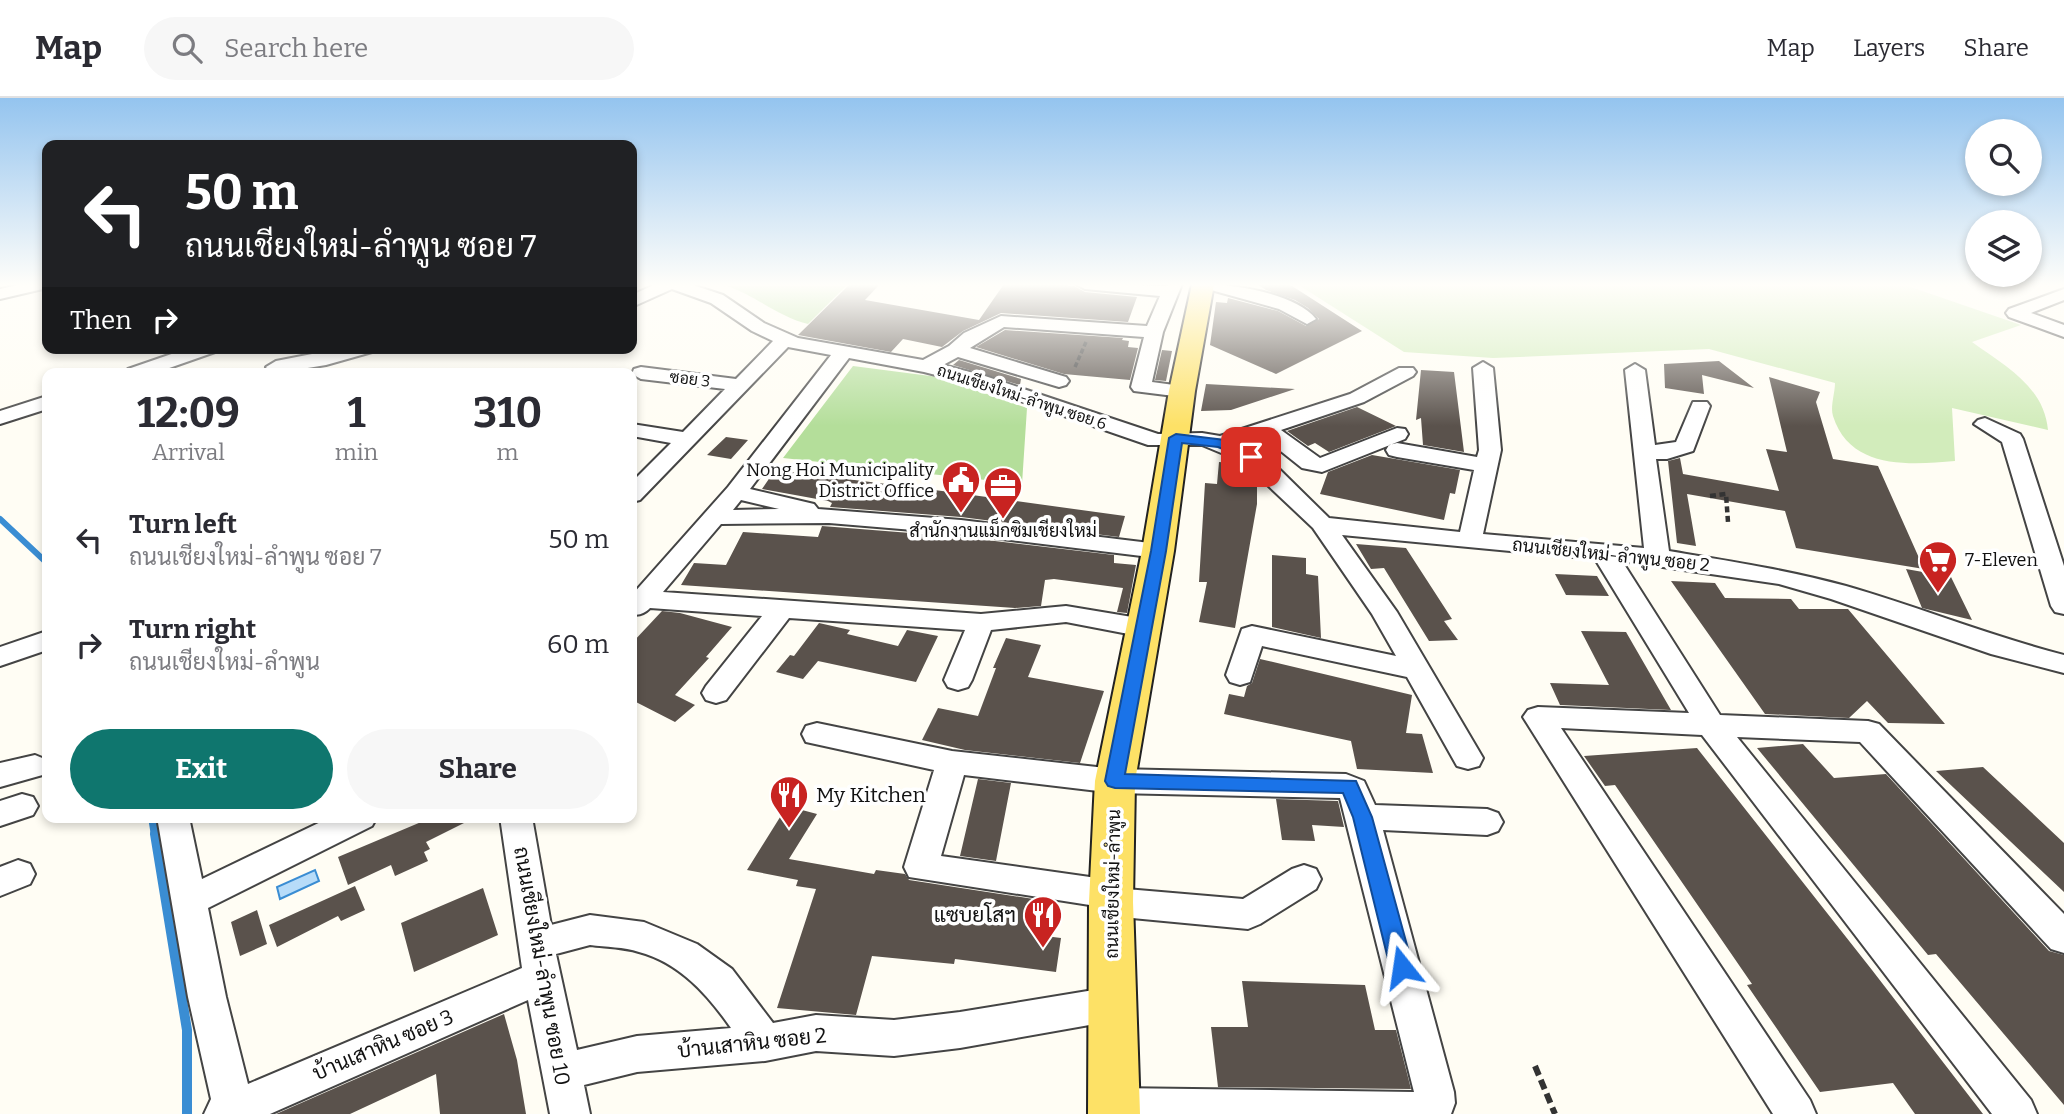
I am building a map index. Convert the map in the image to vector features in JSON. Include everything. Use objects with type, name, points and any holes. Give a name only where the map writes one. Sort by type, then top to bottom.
[{"type":"main road","name":"ถนนเชียงใหม่-ลำพูน","points":[[1114,1111],[1111,898],[1115,781],[1176,438],[1186,331]]},
{"type":"street","name":"ถนนเชียงใหม่-ลำพูน ซอย 6","points":[[767,331],[785,340],[843,354],[926,366],[978,380],[1156,440],[1176,438]]},
{"type":"street","points":[[926,366],[983,331]]},
{"type":"street","points":[[1142,331],[1154,332],[1141,387],[1182,391]]},
{"type":"street","points":[[637,490],[785,340]]},
{"type":"street","points":[[963,343],[978,356],[1059,382]]},
{"type":"street","points":[[150,368],[190,354]]},
{"type":"street","points":[[276,363],[326,359],[344,354]]},
{"type":"street","points":[[638,605],[736,492],[843,354]]},
{"type":"street","points":[[978,356],[1075,367]]},
{"type":"street","points":[[1470,540],[1490,450],[1483,368]]},
{"type":"street","points":[[1635,370],[1657,557]]},
{"type":"street","points":[[1221,443],[1357,398],[1406,372]]},
{"type":"street","name":"ซอย 3","points":[[641,373],[738,385]]},
{"type":"street","points":[[0,418],[42,404]]},
{"type":"street","points":[[1643,452],[1667,452],[1685,446],[1700,405]]},
{"type":"street","points":[[1985,424],[2012,439],[2064,606]]},
{"type":"street","points":[[1263,427],[1310,463],[1322,465],[1397,442],[1488,466]]},
{"type":"street","points":[[637,431],[689,439]]},
{"type":"street","points":[[1176,438],[1221,443],[1251,457],[1321,523],[1384,612],[1468,758]]},
{"type":"street","points":[[736,492],[829,516]]},
{"type":"street","points":[[715,517],[829,516],[961,527],[1158,551]]},
{"type":"street","name":"ถนนเชียงใหม่-ลำพูน ซอย 2","points":[[1321,523],[1348,529],[1657,557],[1780,577],[1840,593],[2001,648],[2064,664]]},
{"type":"street","points":[[1604,553],[1710,725],[2017,1114]]},
{"type":"street","points":[[638,605],[781,610],[981,623],[1066,614],[1143,628]]},
{"type":"street","points":[[716,693],[781,610]]},
{"type":"street","points":[[958,680],[981,623]]},
{"type":"street","points":[[1240,675],[1252,635],[1417,670]]},
{"type":"street","points":[[0,657],[42,642]]},
{"type":"street","points":[[1796,1114],[1538,717],[1868,732],[2064,938]]},
{"type":"street","points":[[817,734],[952,762],[1115,781],[1346,786],[1353,789],[1363,817],[1434,1092],[1435,1103],[1430,1112],[1114,1111]]},
{"type":"street","points":[[952,762],[921,867],[1111,898],[1248,914],[1304,879]]},
{"type":"street","points":[[0,775],[35,766]]},
{"type":"street","points":[[1363,817],[1487,822]]},
{"type":"street","points":[[174,823],[229,1112]]},
{"type":"street","points":[[188,901],[349,823]]},
{"type":"street","name":"ถนนเชียงใหม่-ลำพูน ซอย 10","points":[[517,823],[539,960],[570,1114]]},
{"type":"street","name":"บ้านเสาหิน ซอย 3","points":[[229,1112],[539,960],[590,930],[644,937],[684,955],[719,981],[765,1043]]},
{"type":"street","name":"บ้านเสาหิน ซอย 2","points":[[560,1072],[637,1054],[765,1043],[816,1033],[894,1038],[960,1030],[1112,1004]]},
{"type":"path","points":[[1075,367],[1091,331]]},
{"type":"path","points":[[1710,496],[1726,494],[1728,522]]},
{"type":"path","points":[[1535,1066],[1555,1114]]},
{"type":"green space","points":[[1372,331],[2003,331],[1972,342],[2031,389],[2045,415],[2048,430],[1952,408],[1955,461],[1901,463],[1867,455],[1841,434],[1832,412],[1835,383],[1709,349],[1493,358],[1404,352]]},
{"type":"green space","points":[[853,366],[938,377],[1027,408],[1022,484],[783,458]]},
{"type":"water","points":[[315,870],[319,881],[280,899],[277,887]]},
{"type":"building","points":[[802,331],[962,331],[942,347],[903,339],[891,352],[798,335]]},
{"type":"building","points":[[1003,331],[1026,331],[1123,338],[1122,340],[1129,341],[1128,347],[1138,348],[1130,380],[1064,374],[976,347]]},
{"type":"building","points":[[1212,331],[1361,331],[1276,374],[1210,345]]},
{"type":"building","points":[[1162,350],[1172,351],[1166,381],[1155,380]]},
{"type":"building","points":[[959,360],[1021,379],[1020,385],[953,365]]},
{"type":"building","points":[[1719,361],[1754,388],[1702,375],[1704,394],[1665,388],[1664,364]]},
{"type":"building","points":[[1421,370],[1454,372],[1464,452],[1423,445],[1421,418],[1416,420]]},
{"type":"building","points":[[1769,377],[1820,392],[1816,402],[1833,459],[1878,466],[1924,569],[1796,548],[1785,511],[1687,494],[1696,546],[1677,543],[1668,461],[1680,458],[1683,474],[1779,491],[1766,449],[1787,452]]},
{"type":"building","points":[[1206,384],[1295,389],[1231,410],[1201,411]]},
{"type":"building","points":[[1357,407],[1396,426],[1329,452],[1315,443],[1308,446],[1287,431]]},
{"type":"building","points":[[726,437],[748,440],[731,459],[707,455]]},
{"type":"building","points":[[1372,455],[1460,470],[1455,494],[1450,493],[1444,520],[1320,494],[1328,472]]},
{"type":"building","points":[[1219,462],[1242,464],[1240,486],[1257,487],[1257,504],[1235,628],[1199,622],[1207,582],[1199,582],[1205,483],[1217,484]]},
{"type":"building","points":[[775,470],[1125,516],[1119,537],[961,517],[830,507],[832,503],[828,501],[762,489]]},
{"type":"building","points":[[822,526],[961,537],[1114,555],[1114,563],[1136,565],[1127,613],[1117,612],[1123,588],[1054,579],[1045,580],[1041,606],[1015,608],[681,585],[694,563],[726,565],[743,532],[818,537]]},
{"type":"building","points":[[1356,544],[1406,548],[1452,619],[1444,621],[1458,640],[1429,641],[1384,568],[1371,569]]},
{"type":"building","points":[[1272,555],[1306,558],[1306,574],[1318,576],[1321,638],[1272,627]]},
{"type":"building","name":"7-Eleven","points":[[1906,569],[1951,577],[1972,620],[1922,608]]},
{"type":"building","points":[[1555,574],[1597,576],[1609,596],[1566,595]]},
{"type":"building","points":[[1671,581],[1715,583],[1725,598],[1791,599],[1799,609],[1848,609],[1945,724],[1888,723],[1867,701],[1849,718],[1765,714]]},
{"type":"building","points":[[662,611],[732,627],[706,657],[709,658],[675,695],[695,705],[675,722],[637,703],[637,638]]},
{"type":"building","points":[[819,623],[850,630],[847,634],[898,646],[907,630],[938,636],[916,682],[818,661],[803,679],[776,672],[790,655],[794,656]]},
{"type":"building","points":[[1581,631],[1626,632],[1671,710],[1560,705],[1550,683],[1609,685]]},
{"type":"building","points":[[1006,638],[1041,645],[1028,677],[1104,691],[1080,763],[965,750],[922,740],[938,708],[978,716]]},
{"type":"building","points":[[1260,659],[1412,695],[1406,733],[1422,734],[1433,773],[1357,769],[1351,741],[1224,714],[1229,694],[1244,697]]},
{"type":"building","points":[[1803,744],[1834,778],[1886,774],[2049,951],[2064,955],[2064,1105],[1936,954],[1928,955],[1757,748]]},
{"type":"building","points":[[1697,748],[1983,1114],[1915,1114],[1893,1083],[1820,1092],[1747,985],[1752,984],[1615,785],[1605,786],[1584,756]]},
{"type":"building","points":[[1983,767],[2064,843],[2064,892],[1936,771]]},
{"type":"building","points":[[978,779],[1011,783],[996,861],[960,856]]},
{"type":"building","points":[[1276,799],[1338,801],[1344,827],[1312,825],[1315,841],[1282,840]]},
{"type":"building","points":[[787,806],[817,814],[789,859],[874,874],[876,870],[905,874],[909,880],[1053,902],[1045,936],[1061,938],[1056,972],[955,959],[954,964],[872,956],[856,1015],[777,1008],[816,889],[796,886],[798,880],[747,870]]},
{"type":"building","points":[[419,823],[464,823],[426,842],[430,849],[424,852],[428,861],[395,876],[391,865],[348,885],[338,857]]},
{"type":"building","points":[[355,886],[365,910],[341,921],[338,916],[277,947],[269,925]]},
{"type":"building","points":[[483,888],[498,935],[414,972],[401,923]]},
{"type":"building","points":[[257,910],[267,944],[240,956],[231,922]]},
{"type":"building","points":[[1242,981],[1365,985],[1375,1030],[1396,1030],[1411,1089],[1218,1087],[1211,1027],[1248,1027]]},
{"type":"building","points":[[504,1014],[517,1060],[526,1114],[440,1114],[436,1074],[350,1114],[276,1114]]},
{"type":"waterway","points":[[0,519],[42,558]]},
{"type":"waterway","points":[[153,823],[155,836]]},
{"type":"waterway","points":[[155,834],[187,1030],[187,1114]]},
{"type":"place","name":"Nong Hoi Municipality District Office","points":[[961,514]]},
{"type":"place","name":"สำนักงานแม็กซิมเชียงใหม่","points":[[1003,520]]},
{"type":"place","name":"7-Eleven","points":[[1938,594]]},
{"type":"place","name":"My Kitchen","points":[[789,829]]},
{"type":"place","name":"แซบยโสฯ","points":[[1043,949]]},
{"type":"route","points":[[1251,457],[1221,443],[1176,438],[1115,781],[1350,786],[1363,817],[1402,967]]}]
